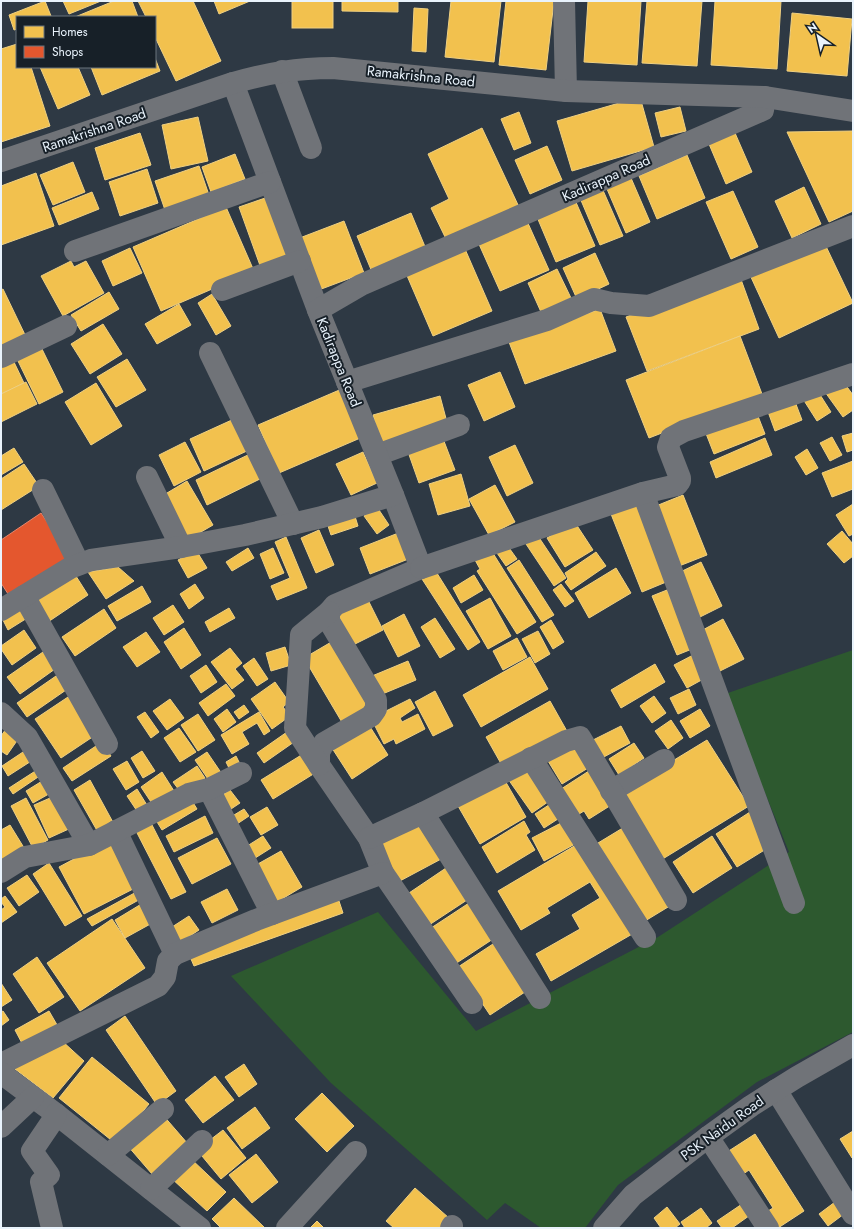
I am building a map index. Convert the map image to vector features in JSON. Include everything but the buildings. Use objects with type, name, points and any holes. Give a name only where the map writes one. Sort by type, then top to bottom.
[{"type":"street","points":[[564,1],[566,91]]},
{"type":"street","name":"Ramakrishna Road","points":[[1,161],[233,83],[282,71],[305,68],[333,68],[566,91],[765,96],[853,111]]},
{"type":"street","points":[[282,71],[311,148]]},
{"type":"street","points":[[233,83],[318,310]]},
{"type":"street","name":"Kadirappa Road","points":[[421,568],[318,310],[361,285],[763,110],[765,96]]},
{"type":"street","points":[[74,251],[270,182]]},
{"type":"street","points":[[347,382],[547,320],[594,299],[611,303],[649,306],[853,226]]},
{"type":"street","points":[[222,290],[300,261]]},
{"type":"street","points":[[1,357],[66,326]]},
{"type":"street","points":[[210,353],[293,524]]},
{"type":"street","points":[[472,1003],[383,873],[370,838],[295,728],[301,635],[329,612],[335,605],[421,568],[642,493],[677,485],[680,481],[668,447],[671,438],[684,431],[853,374]]},
{"type":"street","points":[[377,455],[459,425]]},
{"type":"street","points":[[147,477],[180,548]]},
{"type":"street","points":[[43,490],[79,564]]},
{"type":"street","points":[[642,493],[794,903]]},
{"type":"street","points":[[1,610],[70,568],[91,560],[180,548],[293,524],[322,517],[393,495]]},
{"type":"street","points":[[24,596],[106,744]]},
{"type":"street","points":[[319,765],[319,752],[324,743],[371,716],[376,709],[376,700],[329,621],[329,612]]},
{"type":"street","points":[[1,713],[27,737],[88,845]]},
{"type":"street","points":[[370,838],[566,741],[580,737],[676,900]]},
{"type":"street","points":[[531,758],[645,937]]},
{"type":"street","points":[[611,791],[664,760]]},
{"type":"street","points":[[1,872],[25,857],[88,845],[189,794],[209,789],[241,772]]},
{"type":"street","points":[[209,789],[272,914]]},
{"type":"street","points":[[423,813],[540,998]]},
{"type":"street","points":[[116,831],[175,954]]},
{"type":"street","points":[[1,1064],[158,986],[165,977],[168,961],[175,954],[272,914],[383,873]]},
{"type":"street","name":"PSK Naidu Road","points":[[604,1228],[633,1196],[708,1137],[776,1090],[853,1045]]},
{"type":"street","points":[[1,1073],[56,1114],[200,1228]]},
{"type":"street","points":[[776,1090],[853,1214]]},
{"type":"street","points":[[1,1127],[33,1097]]},
{"type":"street","points":[[108,1155],[163,1109]]},
{"type":"street","points":[[50,1227],[41,1182],[49,1175],[32,1151],[56,1114]]},
{"type":"street","points":[[708,1137],[768,1228]]},
{"type":"street","points":[[151,1189],[202,1141]]},
{"type":"street","points":[[287,1228],[356,1152]]},
{"type":"green space","points":[[853,650],[853,1032],[757,1082],[618,1185],[585,1228],[541,1228],[505,1203],[487,1220],[331,1083],[231,976],[378,912],[476,1031],[658,937],[789,852],[725,694]]}]
